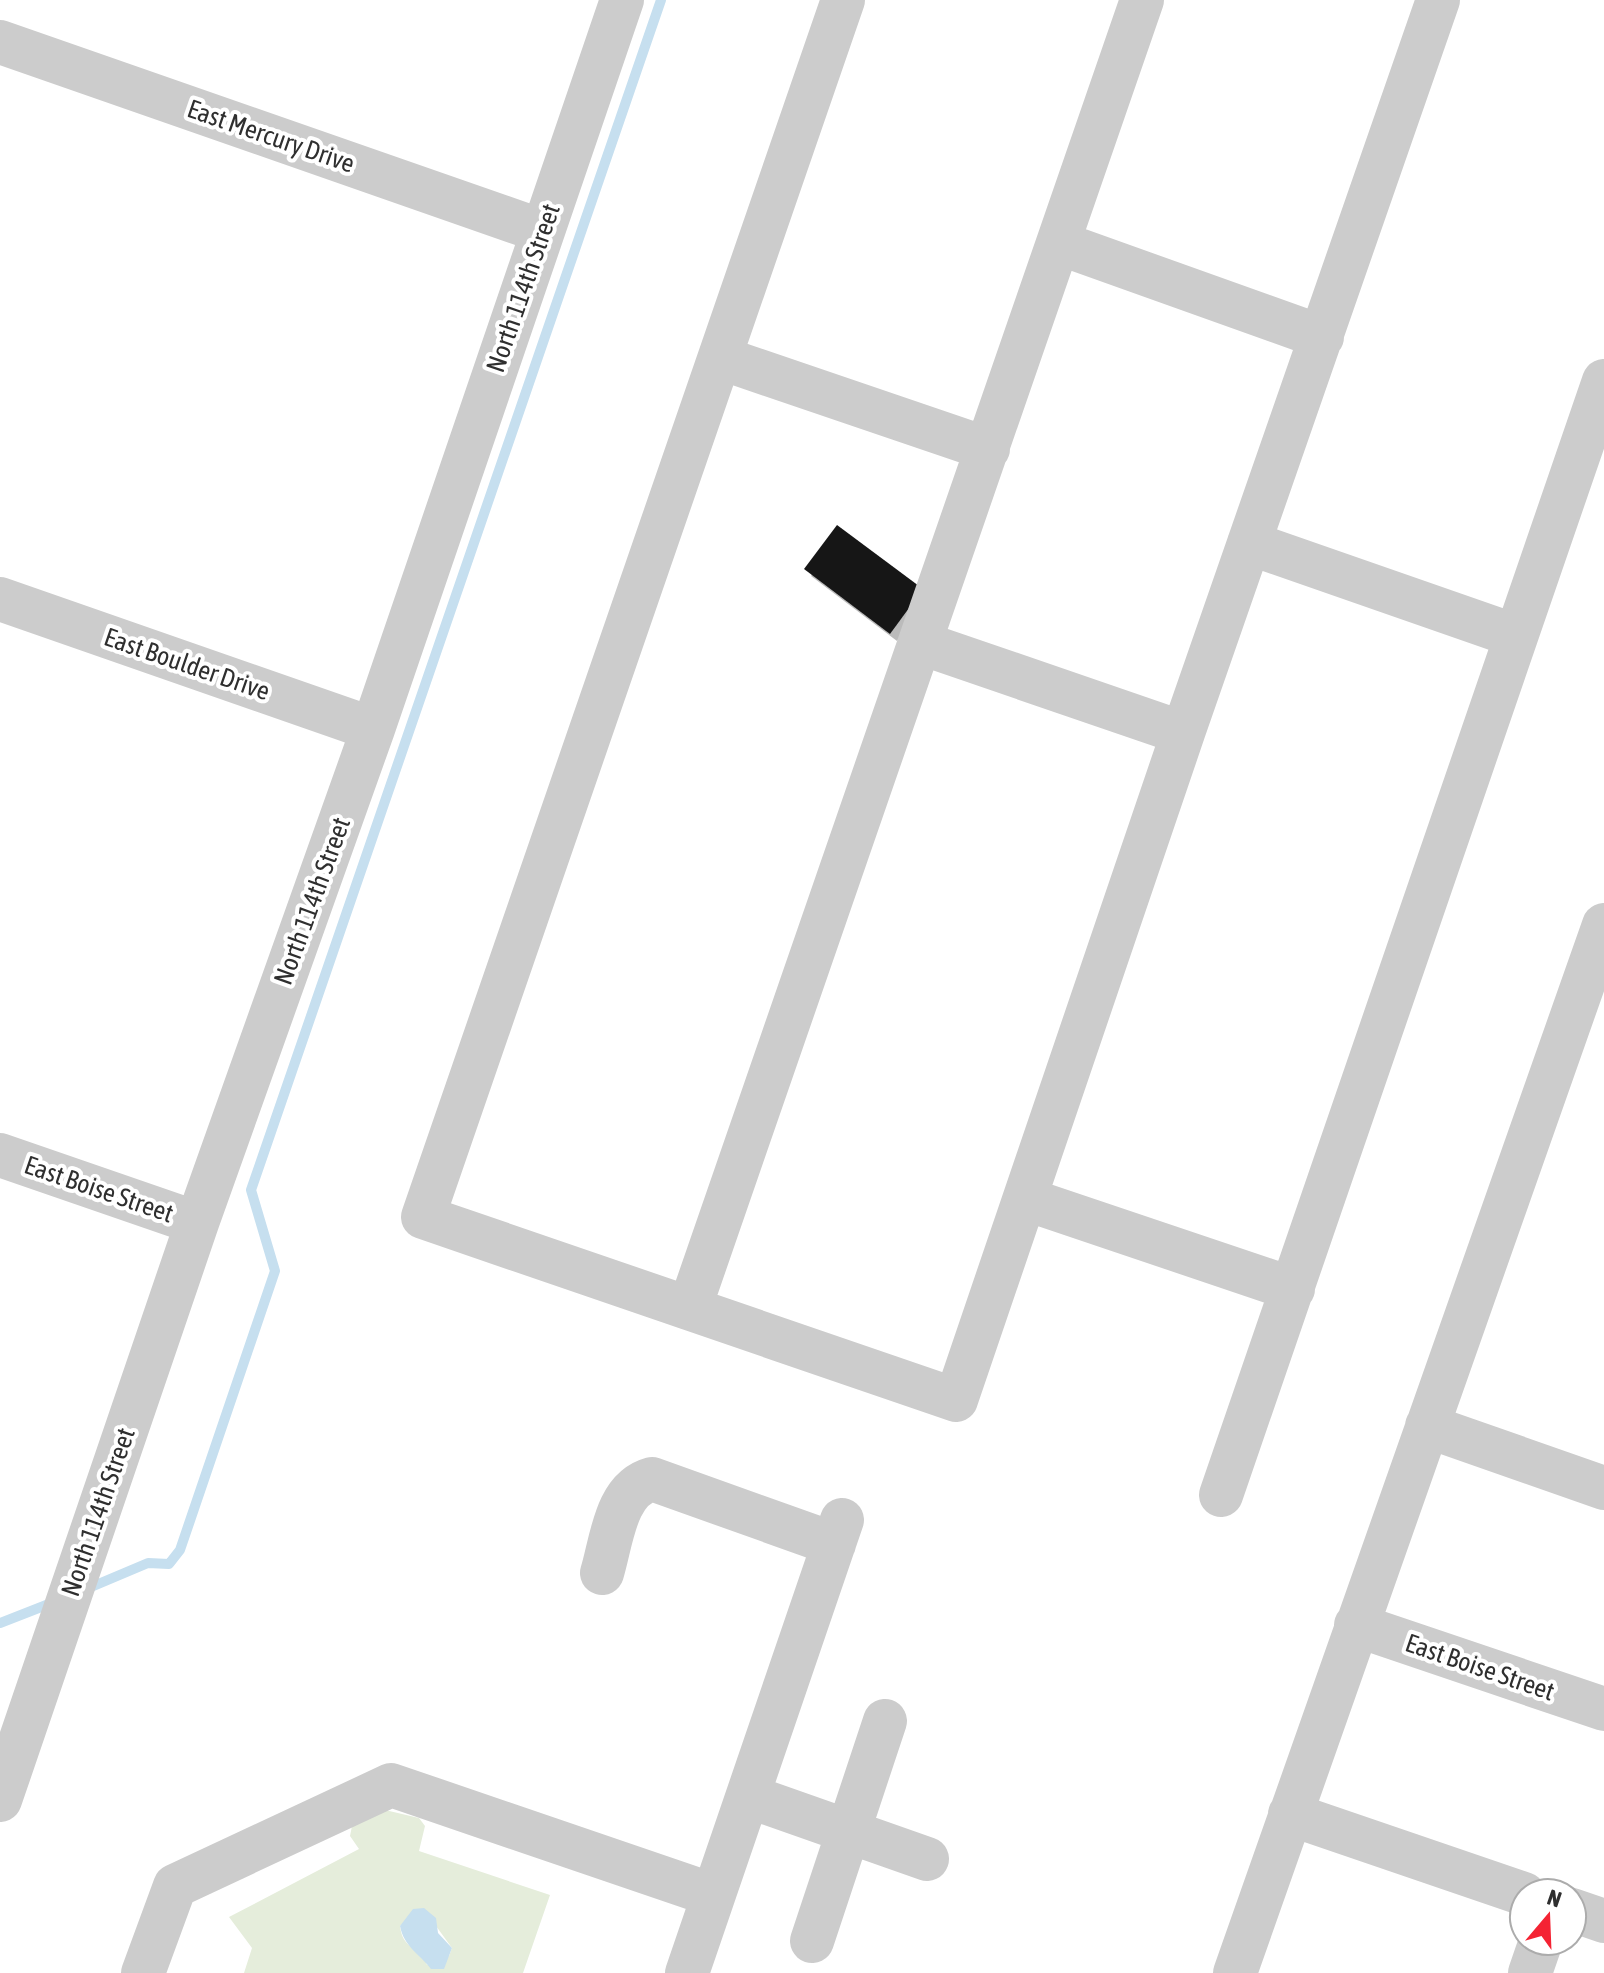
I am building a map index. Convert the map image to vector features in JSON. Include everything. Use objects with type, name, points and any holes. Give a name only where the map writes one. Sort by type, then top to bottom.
[{"type":"street","name":"North 114th Street","points":[[0,1800],[197,1223],[373,729],[622,0]]},
{"type":"street","points":[[843,0],[423,1217],[956,1400],[1183,733],[1438,0]]},
{"type":"street","points":[[690,1307],[1142,0]]},
{"type":"street","name":"East Mercury Drive","points":[[0,42],[542,231]]},
{"type":"street","points":[[1059,243],[1322,337]]},
{"type":"street","points":[[721,358],[988,449]]},
{"type":"street","points":[[1221,1495],[1604,381]]},
{"type":"street","points":[[1249,543],[1516,636]]},
{"type":"street","name":"East Boulder Drive","points":[[0,599],[373,729]]},
{"type":"street","points":[[921,643],[1183,733]]},
{"type":"street","points":[[1235,1973],[1604,925]]},
{"type":"street","name":"East Boise Street","points":[[0,1155],[197,1223]]},
{"type":"street","points":[[1026,1199],[1293,1289]]},
{"type":"street","points":[[1427,1426],[1604,1488]]},
{"type":"street","points":[[602,1573],[625,1495],[641,1482],[652,1479],[838,1532],[687,1973]]},
{"type":"street","name":"East Boise Street","points":[[1356,1625],[1604,1709]]},
{"type":"street","points":[[812,1941],[885,1721]]},
{"type":"street","points":[[143,1973],[175,1886],[391,1785],[713,1895]]},
{"type":"street","points":[[748,1796],[927,1859]]},
{"type":"street","points":[[1290,1814],[1508,1889]]},
{"type":"green space","points":[[385,1810],[419,1818],[425,1826],[419,1851],[550,1895],[523,1973],[244,1973],[252,1948],[229,1917],[359,1849],[350,1836],[352,1826]],"holes":[[[407,1920],[436,1926],[452,1948],[449,1956],[427,1965],[423,1955],[405,1940],[400,1926]]]},
{"type":"water","points":[[424,1908],[436,1918],[438,1933],[452,1948],[444,1969],[431,1969],[408,1945],[402,1933],[400,1926],[413,1909]]},
{"type":"building","points":[[837,525],[923,589],[890,634],[804,569]]},
{"type":"waterway","points":[[84,1590],[148,1563],[169,1564],[180,1550],[275,1271],[251,1190],[661,0]]},
{"type":"waterway","points":[[0,1623],[54,1602]]}]
